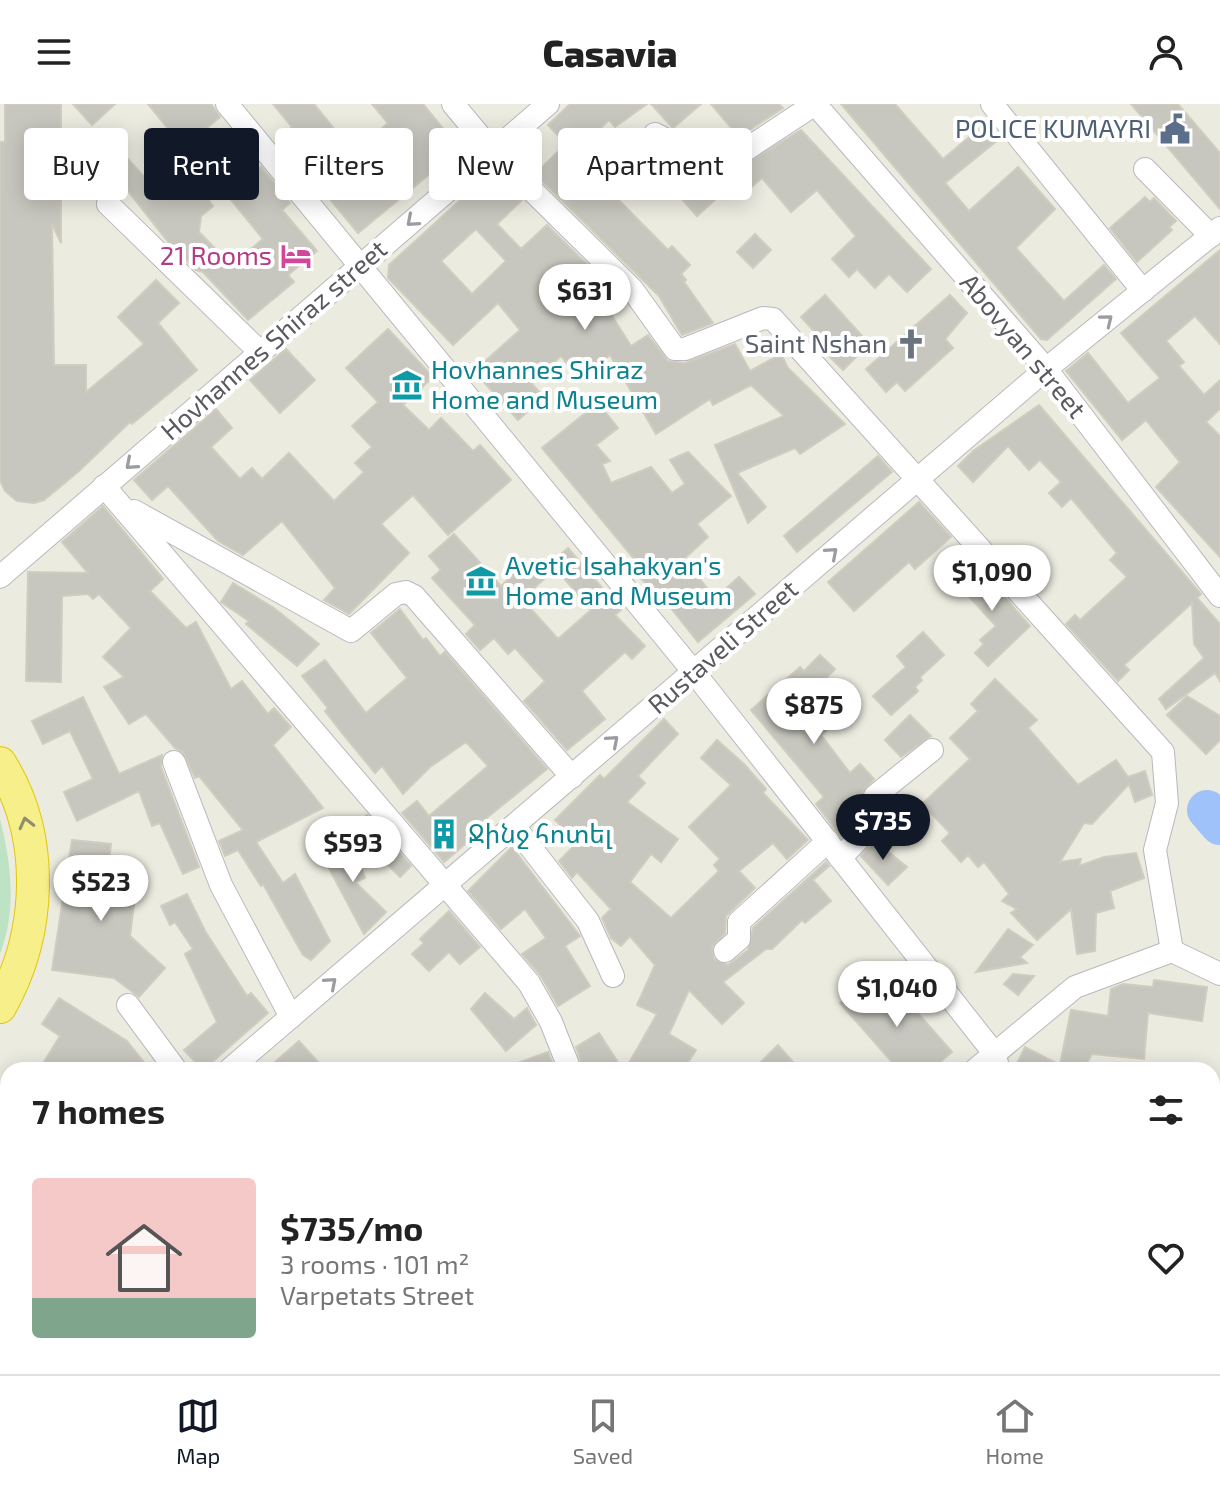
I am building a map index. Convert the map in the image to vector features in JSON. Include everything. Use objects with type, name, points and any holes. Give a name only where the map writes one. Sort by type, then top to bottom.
[{"type":"highway","points":[[0,763],[24,816],[33,856],[33,895],[17,971],[0,1007]]},
{"type":"street","points":[[227,104],[693,671],[996,1062],[1075,987],[1172,951],[1220,974]]},
{"type":"street","points":[[453,104],[473,128]]},
{"type":"street","name":"Hovhannes Shiraz street","points":[[520,128],[548,104]]},
{"type":"street","points":[[752,146],[815,104]]},
{"type":"street","name":"Abovyan street","points":[[815,104],[1046,369],[1220,596]]},
{"type":"street","points":[[992,104],[1143,291]]},
{"type":"street","points":[[1145,169],[1216,232]]},
{"type":"street","name":"Hovhannes Shiraz street","points":[[0,577],[437,200]]},
{"type":"street","points":[[542,200],[632,289],[670,345],[685,349],[763,318],[773,319],[1163,752],[1167,803],[1155,850],[1172,951]]},
{"type":"street","points":[[108,204],[260,352]]},
{"type":"street","name":"Rustaveli Street","points":[[238,1062],[1046,369],[1216,232]]},
{"type":"street","points":[[104,486],[529,983],[551,1022],[567,1062]]},
{"type":"street","points":[[122,504],[351,631],[396,594],[406,592],[414,596],[572,777]]},
{"type":"street","points":[[725,951],[739,939],[739,922],[888,809],[875,796],[932,750]]},
{"type":"street","points":[[174,762],[221,885],[291,1017]]},
{"type":"street","points":[[514,826],[588,921],[613,976]]},
{"type":"street","points":[[128,1005],[170,1062]]},
{"type":"street","points":[[701,1374],[773,1374]]},
{"type":"green space","points":[[0,819],[7,852],[10,904],[0,954]]},
{"type":"building","points":[[5,104],[61,104],[61,128],[24,128],[24,200],[61,200],[61,243],[52,224],[54,365],[86,365],[86,392],[144,344],[118,317],[156,280],[179,303],[158,323],[197,370],[132,424],[130,422],[44,500],[34,503],[17,501],[5,491],[0,480],[0,142],[5,142]]},
{"type":"building","points":[[73,104],[115,104],[92,125]]},
{"type":"building","points":[[148,104],[211,104],[220,117],[206,128],[168,128]]},
{"type":"building","points":[[273,104],[314,104],[333,128],[291,128]]},
{"type":"building","points":[[372,104],[423,104],[443,128],[429,128],[429,174],[413,188],[413,128],[382,128],[388,123]]},
{"type":"building","points":[[570,104],[647,104],[615,127],[609,120],[601,128],[558,128],[558,136],[548,125]]},
{"type":"building","points":[[651,104],[701,104],[673,128]]},
{"type":"building","points":[[711,104],[779,104],[783,108],[752,128],[731,128]]},
{"type":"building","points":[[841,104],[895,104],[943,159],[986,123],[999,139],[945,183],[969,211],[1018,167],[1055,209],[1016,248],[1064,301],[1104,265],[1116,279],[1047,340],[1041,339]]},
{"type":"building","name":"POLICE KUMAYRI","points":[[1131,104],[1178,104],[1220,153],[1220,209]]},
{"type":"building","points":[[801,130],[931,269],[907,292],[889,274],[875,288],[857,269],[849,277],[832,259],[856,236],[817,190],[791,212],[762,178],[752,187],[752,160]]},
{"type":"building","points":[[558,152],[558,197],[542,181],[542,167]]},
{"type":"building","points":[[128,159],[144,177],[144,200],[208,200],[213,206],[201,216],[199,232],[231,265],[263,239],[231,200],[259,200],[261,167],[275,184],[275,200],[288,200],[290,203],[282,210],[317,251],[288,275],[294,282],[248,320],[203,272],[196,270],[169,243],[128,191]]},
{"type":"building","points":[[1145,197],[1150,202],[1154,198],[1176,221],[1169,227],[1172,230],[1137,262],[1110,228]]},
{"type":"building","points":[[331,200],[398,200],[358,233]]},
{"type":"building","points":[[460,200],[522,200],[497,224],[521,249],[547,225],[623,300],[609,311],[631,346],[648,335],[668,361],[685,363],[735,344],[750,371],[781,354],[788,368],[845,424],[800,454],[795,448],[737,473],[766,507],[748,523],[715,445],[784,416],[751,385],[713,405],[710,399],[656,434],[610,355],[580,379],[561,356],[532,384],[544,397],[518,420],[474,371],[520,330],[498,303],[453,345],[388,278],[389,265]],"holes":[[[476,229],[506,261],[472,294],[441,261]]]},
{"type":"building","points":[[561,200],[619,200],[668,250],[672,246],[690,265],[681,274],[686,280],[684,282],[713,323],[682,335],[659,296]]},
{"type":"building","points":[[683,200],[715,200],[697,216]]},
{"type":"building","points":[[755,234],[771,250],[753,268],[737,252]]},
{"type":"building","points":[[1220,250],[1220,344],[1195,316],[1166,341],[1184,362],[1179,366],[1204,395],[1220,380],[1220,409],[1206,422],[1220,436],[1220,557],[1156,487],[1180,462],[1146,420],[1122,440],[1066,371],[1088,353],[1128,403],[1160,378],[1121,333]]},
{"type":"building","points":[[825,295],[862,336],[855,342],[863,350],[843,370],[819,346],[824,342],[801,317]]},
{"type":"building","name":"Saint Nshan","points":[[950,295],[967,313],[945,339],[953,348],[905,391],[897,382],[886,392],[866,369]]},
{"type":"building","points":[[388,329],[433,377],[403,405],[429,430],[441,418],[473,451],[480,445],[511,480],[448,535],[413,495],[381,524],[409,553],[349,614],[324,600],[335,588],[282,521],[243,555],[218,541],[168,486],[152,500],[134,480],[216,409],[232,428],[211,447],[240,479],[252,468],[262,479],[289,453],[334,501],[364,472],[355,463],[372,447],[352,426],[378,402],[346,368]]},
{"type":"building","points":[[286,349],[315,380],[280,413],[250,380]]},
{"type":"building","points":[[598,403],[618,428],[596,445],[610,461],[602,464],[611,483],[651,467],[672,493],[685,484],[670,460],[688,452],[731,496],[697,524],[708,537],[684,559],[715,598],[739,577],[755,594],[698,642],[651,583],[648,586],[635,572],[641,567],[542,448]]},
{"type":"building","points":[[1039,405],[1201,594],[1197,598],[1220,624],[1220,681],[1215,673],[1166,709],[1159,699],[1204,658],[1194,644],[1192,603],[1124,665],[1129,670],[1118,681],[1066,624],[1075,615],[1080,620],[1127,577],[1110,560],[1117,553],[1071,498],[1062,507],[1049,493],[1061,482],[1040,460],[1029,470],[1008,446],[973,482],[958,466],[973,451]]},
{"type":"building","points":[[878,456],[892,472],[797,552],[784,536]]},
{"type":"building","points":[[919,502],[951,537],[915,569],[909,562],[854,611],[828,582]]},
{"type":"building","points":[[103,506],[163,579],[150,591],[186,628],[196,622],[231,689],[242,681],[268,714],[274,708],[291,727],[273,745],[323,808],[256,842],[283,883],[295,874],[330,941],[311,960],[303,955],[263,884],[261,886],[238,850],[225,856],[219,841],[243,830],[199,776],[195,778],[183,752],[175,748],[146,714],[129,724],[104,687],[124,677],[103,657],[131,628],[99,594],[93,599],[88,594],[62,596],[61,682],[26,681],[28,572],[88,573],[62,542]]},
{"type":"building","points":[[454,534],[501,586],[522,567],[525,571],[538,559],[551,573],[522,599],[558,639],[591,610],[551,563],[568,548],[621,610],[615,615],[645,646],[632,659],[625,652],[582,691],[605,719],[567,750],[524,701],[545,681],[515,648],[508,654],[494,638],[480,650],[466,634],[475,625],[432,578],[441,570],[429,556]]},
{"type":"building","points":[[973,562],[1030,626],[988,666],[975,653],[984,644],[980,640],[996,626],[954,580]]},
{"type":"building","points":[[233,583],[274,608],[319,644],[297,666],[246,624],[249,621],[221,602]]},
{"type":"building","points":[[400,609],[423,640],[426,638],[440,656],[445,652],[547,769],[467,834],[471,839],[444,862],[402,813],[417,801],[429,816],[488,766],[466,742],[430,767],[403,794],[382,766],[375,773],[325,711],[328,708],[302,676],[325,660],[366,713],[407,678],[371,633]]},
{"type":"building","points":[[923,632],[944,655],[920,677],[922,680],[915,687],[918,691],[891,715],[873,696],[906,667],[897,656]]},
{"type":"building","points":[[820,655],[835,669],[802,702],[827,730],[821,735],[850,773],[860,764],[874,779],[862,792],[868,809],[841,837],[816,804],[824,797],[751,710],[800,667],[804,671]]},
{"type":"building","points":[[995,679],[1037,720],[1028,728],[1078,785],[1116,760],[1128,777],[1145,771],[1152,795],[1135,802],[1129,784],[1092,824],[1084,823],[1060,862],[1081,859],[1079,866],[1104,857],[1136,853],[1144,878],[1110,891],[1114,908],[1096,913],[1095,951],[1077,954],[1071,909],[1037,940],[1011,913],[1017,909],[1002,901],[1009,894],[984,862],[978,867],[968,855],[961,862],[942,841],[950,833],[922,804],[970,759],[950,738],[978,711],[971,704]]},
{"type":"building","points":[[1187,696],[1220,716],[1220,740],[1206,754],[1167,715]]},
{"type":"building","points":[[83,697],[119,774],[162,755],[161,767],[199,867],[183,874],[160,823],[152,826],[139,791],[77,821],[64,792],[93,779],[70,731],[43,744],[32,721]]},
{"type":"building","points":[[910,715],[931,736],[901,757],[885,740]]},
{"type":"building","points":[[664,719],[678,734],[638,776],[645,783],[627,802],[678,839],[661,862],[651,854],[630,882],[671,918],[719,871],[714,865],[720,859],[689,827],[731,785],[701,758],[717,740],[744,764],[766,789],[763,793],[808,840],[787,859],[773,843],[739,871],[755,888],[726,916],[725,933],[712,947],[714,959],[728,965],[748,950],[753,928],[826,862],[829,866],[813,880],[831,901],[805,923],[802,920],[772,949],[766,949],[723,982],[744,1003],[722,1024],[689,990],[669,1034],[696,1050],[688,1062],[630,1062],[657,1014],[637,1005],[655,965],[630,936],[621,946],[611,938],[602,918],[611,909],[577,872],[572,878],[559,861],[578,842],[555,820],[600,775],[604,779]]},
{"type":"building","points":[[367,815],[411,866],[400,877],[351,827]]},
{"type":"building","points":[[349,836],[365,878],[355,882],[386,912],[364,934],[322,855]]},
{"type":"building","points":[[880,838],[887,846],[885,849],[907,867],[888,885],[861,856]]},
{"type":"building","points":[[72,840],[111,844],[107,878],[137,881],[130,936],[165,968],[139,997],[114,978],[52,970]]},
{"type":"building","points":[[512,847],[580,936],[565,946],[590,986],[558,1006],[541,976],[522,954],[546,938],[525,909],[501,929],[468,891]]},
{"type":"building","points":[[187,894],[205,931],[247,996],[251,993],[268,1013],[212,1062],[195,1062],[184,1050],[217,1022],[185,954],[193,949],[175,922],[170,925],[161,906]]},
{"type":"building","points":[[449,911],[480,947],[460,964],[449,952],[429,971],[412,954],[424,943],[420,939]]},
{"type":"building","points":[[1008,929],[1033,945],[1020,957],[1027,963],[976,972]]},
{"type":"building","points":[[1013,974],[1034,976],[1018,995],[1004,984]]},
{"type":"building","points":[[1154,980],[1207,987],[1202,1021],[1148,1013],[1144,1059],[1092,1054],[1088,1062],[1061,1062],[1071,1010],[1108,1016],[1111,989],[1123,984],[1153,987]]},
{"type":"building","points":[[862,984],[883,999],[894,986],[952,1052],[940,1062],[892,1062],[840,1003]]},
{"type":"building","points":[[485,993],[514,1019],[527,1008],[536,1025],[506,1051],[471,1009]]},
{"type":"building","points":[[59,998],[127,1041],[144,1062],[44,1062],[60,1036],[42,1024]]},
{"type":"building","points":[[599,1033],[618,1062],[581,1062],[576,1047]]},
{"type":"building","points":[[299,1041],[318,1062],[275,1062]]},
{"type":"building","points":[[778,1045],[793,1062],[761,1062]]},
{"type":"building","points":[[1025,1047],[1054,1062],[1018,1062]]},
{"type":"building","points":[[548,1052],[552,1062],[520,1062]]},
{"type":"waterway","points":[[1207,810],[1220,825]]},
{"type":"place","name":"POLICE KUMAYRI","points":[[1175,129]]},
{"type":"place","name":"21 Rooms","points":[[296,256]]},
{"type":"place","name":"Saint Nshan","points":[[911,344]]},
{"type":"place","name":"Hovhannes Shiraz Home and Museum","points":[[407,385]]},
{"type":"place","name":"Avetic Isahakyan's Home and Museum","points":[[481,581]]},
{"type":"place","name":"Ջինջ հոտել","points":[[444,834]]}]
